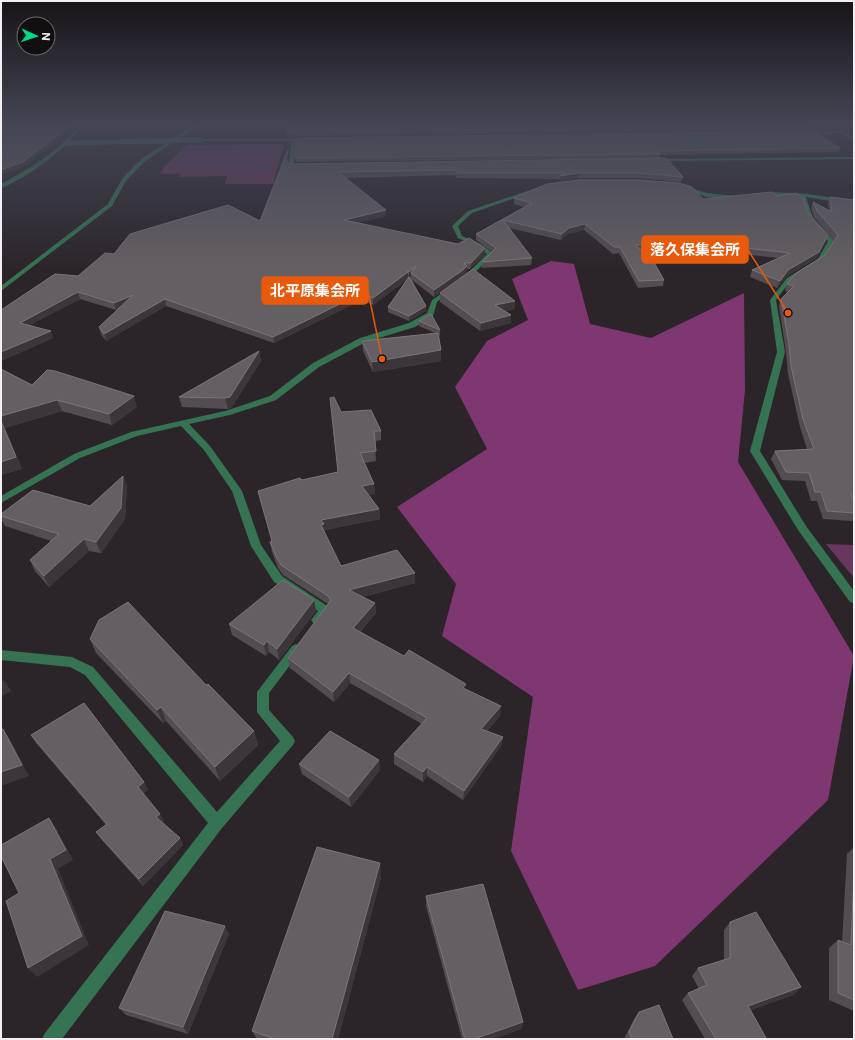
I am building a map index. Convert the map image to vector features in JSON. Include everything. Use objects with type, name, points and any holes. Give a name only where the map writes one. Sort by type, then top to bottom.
[{"type":"street","points":[[1,186],[23,174]]},
{"type":"street","points":[[1,289],[110,206],[124,180],[130,174]]},
{"type":"street","points":[[672,184],[696,190],[706,195],[732,199],[740,198]]},
{"type":"street","points":[[1,500],[77,456],[134,434],[228,413],[273,398],[316,365],[363,340],[412,325],[430,314],[434,301],[466,279],[491,254],[478,245],[460,237],[455,226],[470,212],[545,187]]},
{"type":"street","points":[[753,196],[772,193],[830,198],[854,203]]},
{"type":"street","points":[[803,196],[810,218],[831,241],[820,260],[789,280],[773,300],[782,352],[755,451],[802,528],[854,599]]},
{"type":"street","points":[[183,423],[208,448],[237,491],[256,546],[278,580],[325,610],[311,629]]},
{"type":"street","points":[[51,1039],[217,823],[288,741],[263,712],[263,692],[301,642]]},
{"type":"street","points":[[1,655],[72,662],[89,671],[217,823]]},
{"type":"shaded area","points":[[160,174],[276,174],[273,184],[225,184],[227,176],[178,177],[180,174]]},
{"type":"shaded area","points":[[551,261],[574,264],[590,324],[651,338],[744,293],[745,390],[738,462],[854,656],[828,800],[655,966],[578,990],[511,851],[533,697],[442,636],[456,584],[397,507],[487,449],[455,387],[487,341],[528,320],[512,279]]},
{"type":"shaded area","points":[[826,544],[854,545],[854,578]]},
{"type":"building","points":[[278,174],[340,174],[386,210],[344,220],[458,244],[469,238],[485,248],[471,263],[464,263],[467,266],[463,270],[434,290],[411,273],[416,266],[409,272],[407,271],[408,272],[373,298],[362,293],[273,337],[165,299],[104,334],[99,327],[133,295],[114,303],[78,292],[20,323],[51,331],[1,352],[1,310],[55,274],[78,276],[105,253],[114,254],[130,234],[228,205],[260,221]]},
{"type":"building","points":[[565,174],[576,174],[560,176]]},
{"type":"building","points":[[646,174],[680,174],[683,177]]},
{"type":"building","points":[[579,180],[640,180],[679,183],[692,187],[703,199],[772,192],[777,196],[796,193],[803,197],[808,213],[828,235],[819,252],[788,270],[780,281],[752,270],[790,253],[719,245],[719,238],[635,245],[652,259],[664,280],[639,281],[620,247],[614,247],[585,224],[569,228],[562,234],[503,220],[532,258],[482,262],[496,248],[476,234],[532,203],[514,198],[547,184]]},
{"type":"building","points":[[830,197],[854,200],[854,494],[851,494],[854,503],[854,513],[827,511],[821,492],[815,492],[809,473],[786,472],[775,451],[814,449],[803,419],[791,366],[789,344],[781,299],[794,286],[787,284],[795,274],[825,255],[838,235],[817,211],[813,202],[832,212]]},
{"type":"building","points":[[473,269],[515,301],[495,305],[511,315],[481,323],[440,293]]},
{"type":"building","points":[[409,277],[426,306],[409,316],[388,307]]},
{"type":"building","points":[[431,314],[440,330],[419,321]]},
{"type":"building","points":[[438,333],[441,350],[372,362],[362,341]]},
{"type":"building","points":[[259,351],[230,397],[179,397]]},
{"type":"building","points":[[1,369],[32,385],[47,370],[55,371],[134,396],[109,414],[57,400],[1,416]]},
{"type":"building","points":[[334,397],[341,412],[371,410],[381,431],[374,431],[376,451],[360,453],[374,484],[362,486],[379,509],[321,520],[324,524],[321,525],[341,566],[397,550],[415,573],[349,590],[375,603],[353,628],[404,656],[409,650],[466,684],[463,688],[501,706],[481,729],[503,737],[464,791],[427,767],[423,772],[394,754],[427,718],[349,673],[333,692],[288,658],[331,600],[328,596],[281,565],[270,542],[272,541],[258,491],[300,478],[302,480],[338,472],[330,398]]},
{"type":"building","points":[[1,421],[16,457],[1,462]]},
{"type":"building","points":[[123,476],[121,508],[96,542],[84,539],[44,576],[30,560],[59,534],[1,516],[1,514],[33,490],[90,506]]},
{"type":"building","points":[[283,580],[314,600],[277,649],[267,641],[264,645],[229,624]]},
{"type":"building","points":[[128,602],[206,685],[208,684],[254,731],[215,767],[161,707],[157,710],[90,639],[99,620]]},
{"type":"building","points":[[84,703],[144,782],[138,787],[160,814],[156,817],[180,838],[139,879],[96,832],[107,824],[31,735]]},
{"type":"building","points":[[3,729],[22,765],[1,772],[1,730]]},
{"type":"building","points":[[330,731],[379,760],[349,797],[299,764]]},
{"type":"building","points":[[49,818],[66,850],[50,859],[82,936],[28,968],[6,901],[19,893],[1,856],[1,845]]},
{"type":"building","points":[[317,847],[380,863],[332,1039],[275,1039],[252,1031]]},
{"type":"building","points":[[854,871],[854,1000],[838,993],[838,940],[851,945]]},
{"type":"building","points":[[483,884],[523,1022],[474,1039],[465,1039],[426,896]]},
{"type":"building","points":[[165,911],[225,926],[183,1027],[119,1008]]},
{"type":"building","points":[[756,912],[801,987],[748,1006],[766,1038],[716,1039],[688,993],[707,985],[698,968],[730,958],[730,922]]},
{"type":"building","points":[[659,1005],[673,1039],[632,1039],[629,1032],[639,1012]]},
{"type":"place","name":"落久保集会所","points":[[788,313]]},
{"type":"place","name":"北平原集会所","points":[[382,359]]}]
